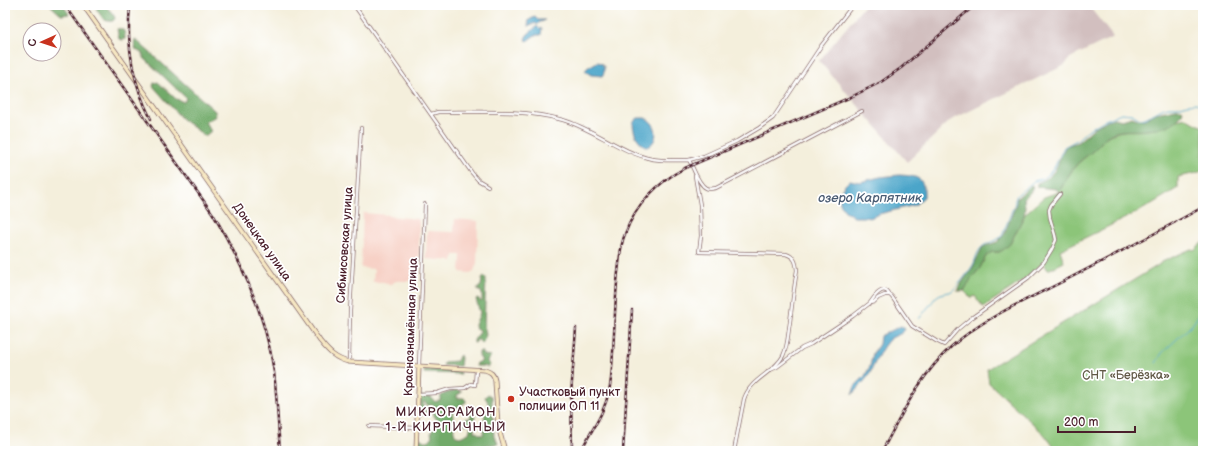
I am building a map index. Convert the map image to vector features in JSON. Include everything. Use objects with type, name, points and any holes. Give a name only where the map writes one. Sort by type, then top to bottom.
[{"type":"main road","name":"Донецкая улица","points":[[83,5],[320,341],[332,355],[348,362],[487,371],[492,374],[495,381],[498,426],[505,451]]},
{"type":"main road","name":"Краснознамённая улица","points":[[416,451],[420,366]]},
{"type":"street","points":[[354,5],[472,173],[478,180],[488,186]]},
{"type":"street","points":[[431,114],[438,112],[478,112],[546,115],[580,126],[618,145],[651,158],[664,161],[689,160],[704,156],[731,144],[773,118],[821,46],[853,5]]},
{"type":"street","points":[[689,160],[701,184],[706,188],[716,188],[862,111]]},
{"type":"street","name":"Сибмисовская улица","points":[[348,362],[361,128]]},
{"type":"street","points":[[695,172],[700,205],[701,236],[699,252],[786,254],[791,256],[796,263],[797,270],[783,356],[747,391],[744,399],[734,451]]},
{"type":"street","points":[[768,371],[777,367],[802,348],[811,344],[854,316],[870,303],[877,294],[884,290],[888,292],[912,326],[944,345],[958,329],[970,319],[1028,278],[1044,262],[1056,240],[1049,210],[1060,194]]},
{"type":"street","name":"Краснознамённая улица","points":[[420,366],[425,204]]},
{"type":"street","points":[[870,303],[885,295],[890,295]]},
{"type":"street","points":[[418,394],[437,393],[465,388],[471,384],[475,384],[476,370]]},
{"type":"street","points":[[369,426],[417,428]]},
{"type":"shaded area","points":[[865,5],[1088,5],[1113,37],[1070,58],[1065,65],[951,120],[907,162],[819,61]]},
{"type":"shaded area","points":[[363,213],[418,219],[419,273],[409,281],[396,281],[389,285],[384,282],[373,282],[374,269],[361,268]]},
{"type":"shaded area","points":[[455,219],[478,221],[477,263],[474,271],[470,273],[460,272],[461,255],[454,255],[453,261],[426,259],[427,231],[454,232]]},
{"type":"green space","points":[[50,5],[63,5],[69,14],[61,15]]},
{"type":"green space","points":[[103,5],[111,11],[115,18],[113,21],[104,20],[97,10],[96,6]]},
{"type":"green space","points":[[117,29],[123,30],[125,33],[125,39],[119,39]]},
{"type":"green space","points":[[135,39],[215,111],[216,116],[205,122],[211,131],[205,136],[182,119],[153,86],[154,83],[158,82],[176,99],[184,102],[186,98],[144,58],[142,53],[136,50],[134,44]]},
{"type":"green space","points":[[1182,109],[1183,111],[1181,116],[1174,122],[1164,127],[1143,131],[1118,132],[1107,136],[1094,150],[1077,164],[1059,192],[1056,189],[1037,187],[1037,183],[1050,176],[1056,168],[1066,146],[1078,142],[1095,127],[1114,118],[1122,120],[1132,117],[1140,120],[1156,113]]},
{"type":"green space","points":[[1185,118],[1203,127],[1203,170],[1197,173],[1178,177],[1178,188],[1140,211],[1060,250],[1064,262],[1048,270],[1043,262],[1023,280],[983,307],[975,296],[971,298],[964,291],[980,268],[986,256],[992,252],[999,252],[1010,244],[1026,213],[1044,197],[1059,192],[1077,164],[1109,135],[1121,131],[1162,127]]},
{"type":"green space","points":[[1032,185],[1031,191],[1024,198],[1024,216],[1010,244],[999,252],[992,252],[986,256],[980,268],[964,291],[958,291],[958,288],[973,267],[982,248],[997,242],[1004,235],[1017,198]]},
{"type":"green space","name":"СНТ «Берёзка»","points":[[1203,242],[1203,451],[1057,451],[1044,434],[989,383],[987,369],[1162,262],[1191,249],[1194,250]]},
{"type":"green space","points":[[484,277],[486,279],[484,327],[486,335],[482,344],[478,339],[474,343],[474,340],[480,332],[480,330],[476,329],[475,325],[480,313],[476,299],[478,298],[481,302],[482,301],[481,291],[478,291],[478,288],[481,286],[482,279]]},
{"type":"green space","points":[[481,351],[483,355],[491,356],[487,361],[490,364],[488,367],[476,366],[477,363],[482,361],[479,356],[479,352]]},
{"type":"green space","points":[[460,355],[460,366],[443,365],[445,362],[457,361]]},
{"type":"green space","points":[[425,369],[460,371],[461,374],[424,373]]},
{"type":"green space","points":[[456,390],[461,391],[461,393],[457,395],[457,398],[464,398],[466,402],[455,409],[452,415],[454,432],[456,436],[460,437],[469,433],[471,425],[464,424],[463,422],[465,419],[471,418],[470,411],[473,407],[475,409],[474,431],[483,435],[485,410],[487,409],[488,403],[485,397],[488,394],[492,397],[494,437],[498,444],[485,445],[483,451],[479,451],[474,448],[451,447],[447,444],[443,448],[419,448],[419,439],[428,441],[432,437],[431,432],[438,421],[434,416],[433,405],[428,406],[425,402],[423,403],[426,413],[419,416],[420,395],[423,397],[431,397],[435,402],[440,400],[441,396],[446,393]]},
{"type":"water","points":[[535,17],[538,20],[545,20],[537,25],[535,23],[528,26],[529,20]]},
{"type":"water","points":[[537,26],[540,29],[542,28],[541,35],[535,35],[527,41],[525,39],[527,35]]},
{"type":"water","points":[[597,62],[601,63],[604,67],[604,73],[602,76],[591,75],[585,71],[587,68]]},
{"type":"water","points":[[638,118],[645,118],[649,120],[655,128],[656,137],[647,147],[638,140],[635,133],[633,122]]},
{"type":"water","name":"озеро Карпятник","points":[[899,175],[915,177],[919,179],[923,185],[924,197],[915,205],[879,214],[870,218],[854,217],[845,211],[840,203],[839,194],[850,180],[860,182],[880,177]]},
{"type":"water","points":[[901,326],[905,329],[904,331],[887,342],[869,374],[852,395],[855,386],[865,376],[870,366],[873,353],[879,344],[880,336]]},
{"type":"waterway","points":[[919,319],[936,297],[951,291],[958,285],[973,265],[981,248],[1002,236],[1017,195],[1034,181],[1042,179],[1050,173],[1064,147],[1077,140],[1088,130],[1103,121],[1121,113],[1132,114],[1140,119],[1164,108],[1196,103],[1203,106]]},
{"type":"waterway","points":[[1156,363],[1162,353],[1192,325],[1200,313],[1203,304]]},
{"type":"railway","points":[[65,5],[213,214],[234,251],[259,310],[270,351],[274,372],[280,451]]},
{"type":"railway","points":[[130,5],[129,35],[132,64],[135,78],[151,119]]},
{"type":"railway","points":[[581,451],[607,400],[612,367],[620,252],[629,223],[641,204],[657,187],[685,168],[851,97],[881,82],[901,68],[975,5]]},
{"type":"railway","points":[[882,451],[904,409],[930,369],[964,336],[991,318],[1097,264],[1203,207]]},
{"type":"railway","points":[[623,451],[632,310]]},
{"type":"railway","points":[[572,451],[571,395],[576,328]]},
{"type":"place","name":"Участковый пункт полиции ОП 11","points":[[511,399]]},
{"type":"district","name":"МИКРОРАЙОН 1-Й КИРПИЧНЫЙ","points":[[446,420]]}]
